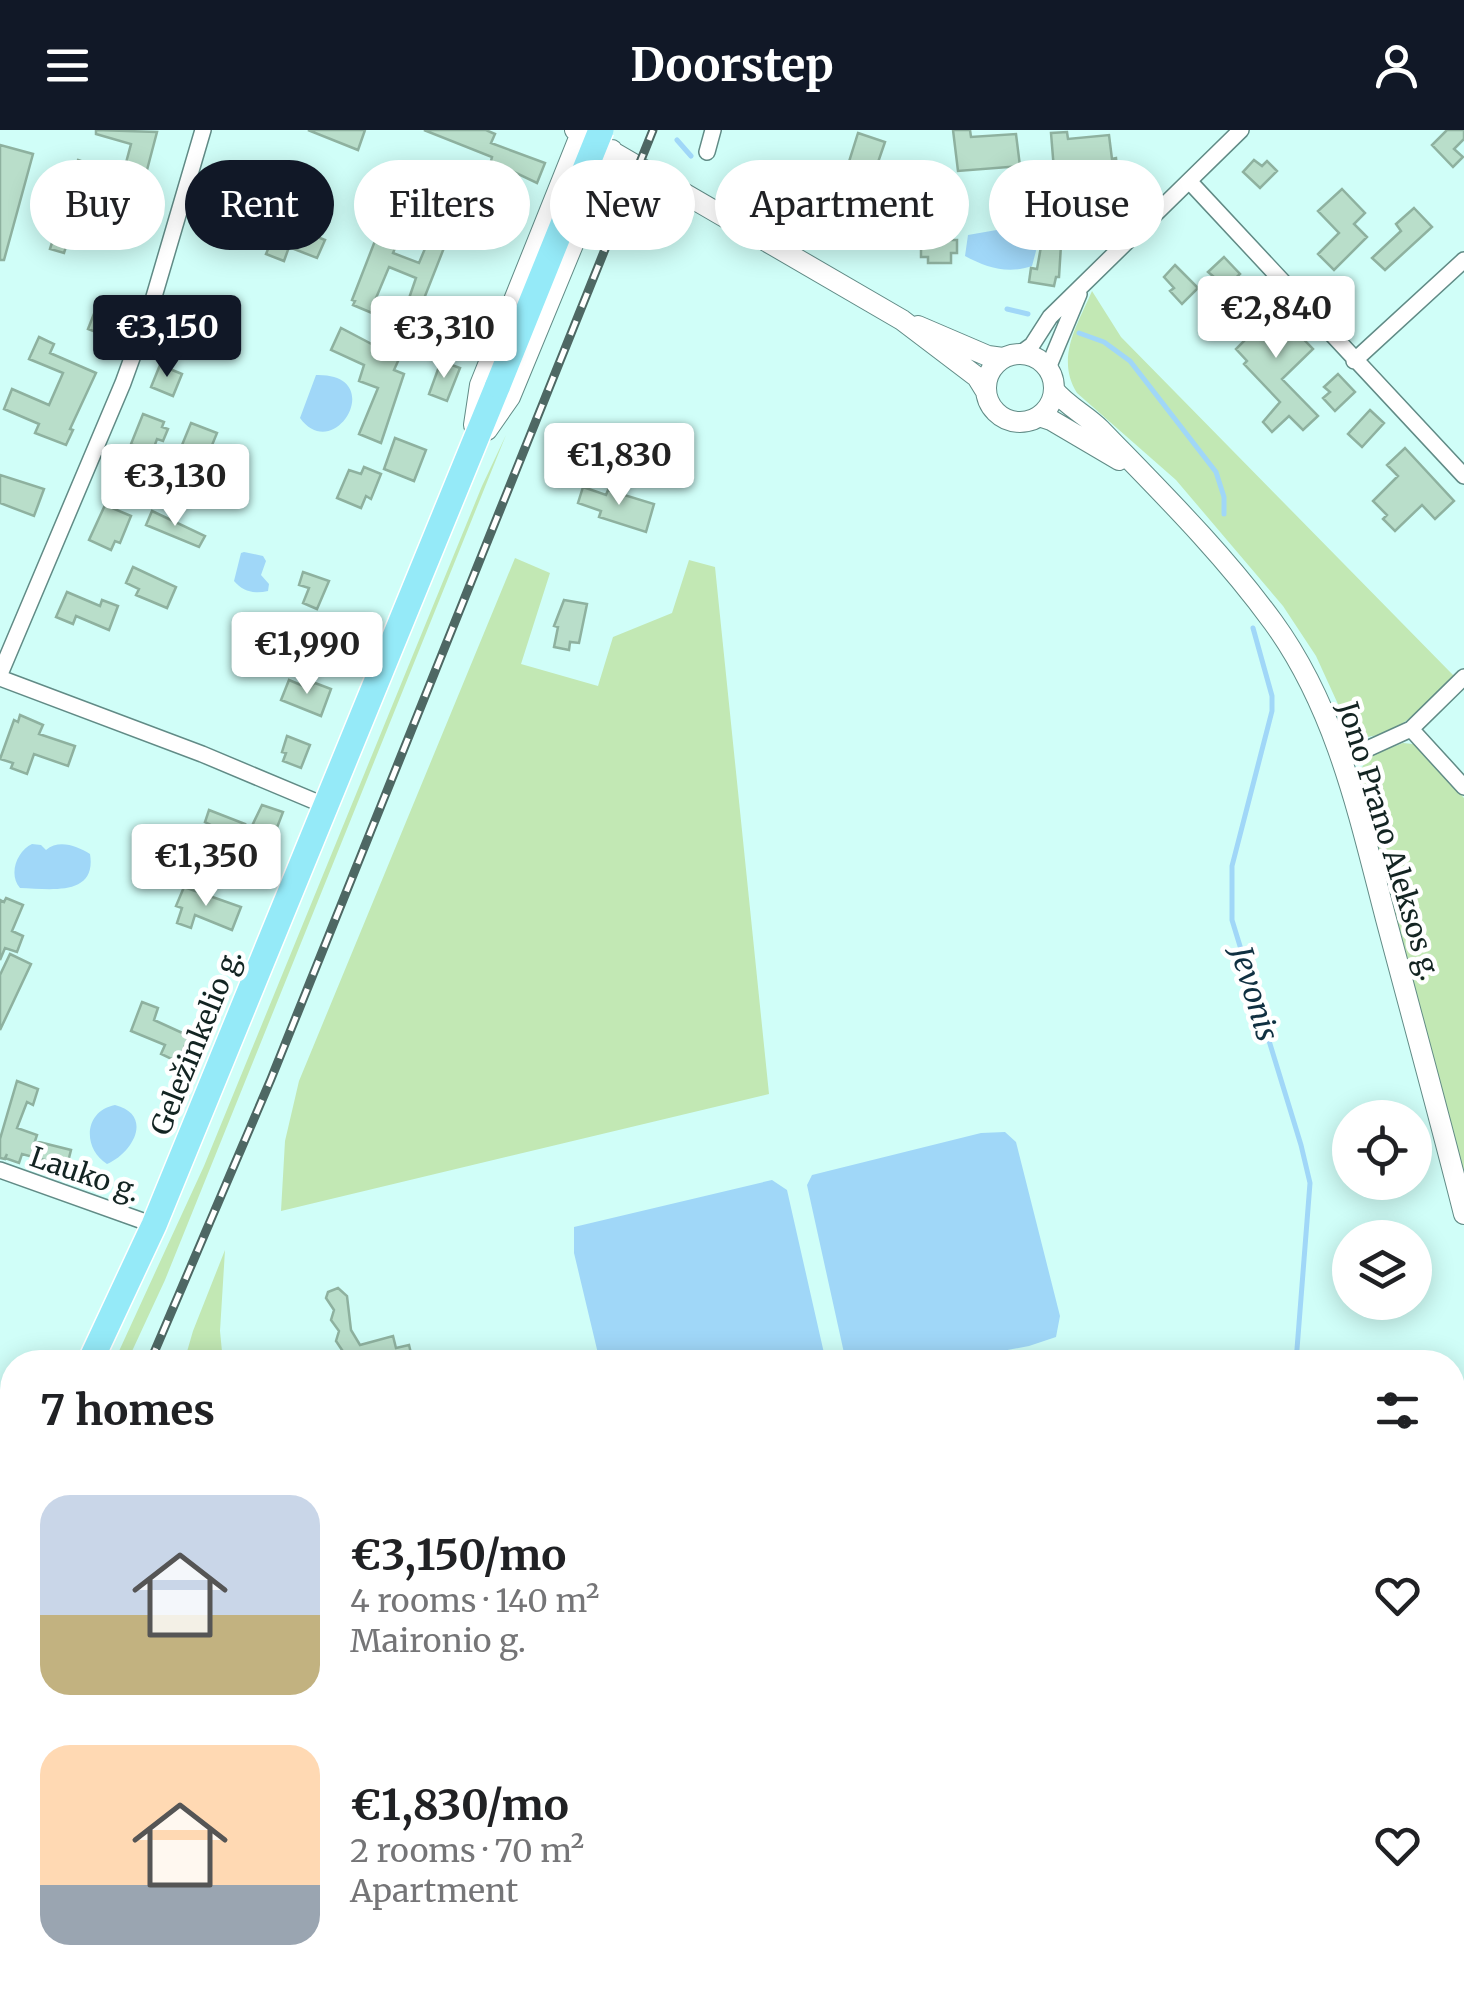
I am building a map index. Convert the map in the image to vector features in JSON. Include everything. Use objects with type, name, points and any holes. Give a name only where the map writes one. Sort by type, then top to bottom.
[{"type":"main road","name":"Geležinkelio g.","points":[[96,1350],[154,1225],[470,457],[592,136]]},
{"type":"street","points":[[202,130],[153,300],[123,383],[0,676],[326,806]]},
{"type":"street","points":[[707,152],[713,130]]},
{"type":"street","points":[[985,390],[989,372],[1012,356],[1241,130]]},
{"type":"street","points":[[592,136],[902,320],[976,377],[992,409],[1007,420],[1023,422],[1039,416],[1050,405],[1054,390],[1048,368],[1036,358],[988,356],[960,341],[902,320]]},
{"type":"street","points":[[470,457],[510,396],[592,136]]},
{"type":"street","points":[[470,457],[480,385],[592,136]]},
{"type":"street","points":[[1190,182],[1464,476]]},
{"type":"street","points":[[1354,361],[1464,260]]},
{"type":"street","points":[[1048,368],[1082,286]]},
{"type":"street","name":"Jono Prano Aleksos g.","points":[[1054,390],[1090,419],[1218,555],[1282,636],[1322,704],[1342,760],[1464,1214]]},
{"type":"street","name":"Jono Prano Aleksos g.","points":[[1039,416],[1082,436],[1146,476]]},
{"type":"street","points":[[1342,760],[1410,729],[1464,677]]},
{"type":"street","points":[[1410,729],[1464,786]]},
{"type":"street","name":"Lauko g.","points":[[0,1170],[154,1225]]},
{"type":"green space","points":[[1092,291],[1121,337],[1454,676],[1409,718],[1383,733],[1353,737],[1316,656],[1283,606],[1176,480],[1077,393],[1068,354]]},
{"type":"green space","points":[[506,435],[165,1280],[133,1350],[120,1350],[204,1166]]},
{"type":"green space","points":[[515,558],[550,573],[521,664],[598,686],[613,637],[672,613],[689,560],[715,567],[769,1094],[281,1211],[285,1141],[299,1081]]},
{"type":"green space","points":[[1403,743],[1420,750],[1464,798],[1464,1179],[1358,779],[1369,759]]},
{"type":"green space","points":[[225,1250],[222,1350],[187,1350]]},
{"type":"water","points":[[989,231],[989,250],[1036,250],[1032,266],[1014,270],[981,264],[965,256],[969,235]]},
{"type":"water","points":[[316,375],[338,378],[349,388],[352,400],[340,425],[328,431],[314,430],[300,418]]},
{"type":"water","points":[[244,552],[263,556],[266,561],[261,575],[269,584],[268,591],[250,591],[234,581]]},
{"type":"water","points":[[32,844],[46,850],[68,845],[90,854],[86,878],[69,888],[20,888],[15,876],[16,863]]},
{"type":"water","points":[[115,1105],[134,1117],[135,1134],[125,1152],[107,1164],[93,1149],[90,1131],[97,1114]]},
{"type":"water","points":[[1005,1132],[1016,1142],[1060,1316],[1056,1337],[1008,1350],[843,1350],[807,1185],[812,1175],[981,1133]]},
{"type":"water","points":[[772,1180],[787,1190],[823,1350],[597,1350],[574,1253],[574,1227]]},
{"type":"building","points":[[96,130],[157,132],[150,160],[127,160],[131,144],[96,134]]},
{"type":"building","points":[[308,130],[365,130],[358,150]]},
{"type":"building","points":[[424,130],[486,130],[495,134],[491,143],[545,163],[537,183],[530,180],[530,160],[491,160],[492,157]]},
{"type":"building","points":[[953,130],[970,130],[971,137],[1016,134],[1019,160],[989,160],[989,168],[969,170],[969,160],[957,160]]},
{"type":"building","points":[[1447,130],[1464,130],[1464,139],[1454,149],[1463,157],[1453,167],[1432,145]]},
{"type":"building","points":[[1067,132],[1068,139],[1109,135],[1112,159],[1116,160],[1053,160],[1051,133]]},
{"type":"building","points":[[858,133],[885,142],[879,160],[850,160]]},
{"type":"building","points":[[0,145],[33,154],[4,260],[0,260]]},
{"type":"building","points":[[1254,160],[1262,166],[1267,161],[1277,171],[1260,188],[1243,172]]},
{"type":"building","points":[[1342,189],[1365,213],[1354,224],[1367,237],[1334,270],[1318,254],[1339,233],[1318,211]]},
{"type":"building","points":[[1414,208],[1432,227],[1385,270],[1372,258],[1401,231],[1396,224]]},
{"type":"building","points":[[268,250],[288,250],[284,261],[266,254]]},
{"type":"building","points":[[297,250],[321,250],[317,258]]},
{"type":"building","points":[[371,250],[394,250],[393,253],[419,263],[424,250],[443,250],[400,348],[403,350],[394,370],[404,374],[381,443],[359,434],[378,388],[359,381],[364,365],[331,350],[341,328],[385,351],[396,323],[353,305]],"holes":[[[389,267],[416,278],[405,310],[376,298]]]},
{"type":"building","points":[[921,250],[957,250],[951,253],[951,263],[928,263],[928,257],[921,257]]},
{"type":"building","points":[[1040,250],[1061,250],[1059,277],[1054,286],[1029,282],[1031,268],[1037,269]]},
{"type":"building","points":[[1224,257],[1240,274],[1226,287],[1208,272]]},
{"type":"building","points":[[1175,265],[1198,288],[1182,304],[1164,277]]},
{"type":"building","points":[[1264,296],[1269,301],[1274,296],[1282,305],[1278,309],[1280,315],[1313,349],[1282,379],[1318,416],[1303,430],[1289,416],[1272,432],[1263,422],[1280,402],[1244,364],[1247,361],[1236,349],[1257,328],[1244,315]]},
{"type":"building","points":[[97,306],[116,313],[113,322],[118,324],[112,338],[88,329]]},
{"type":"building","points":[[39,337],[54,344],[50,353],[96,373],[66,445],[35,433],[39,424],[4,409],[12,389],[49,405],[63,373],[29,359]]},
{"type":"building","points":[[441,361],[460,368],[447,401],[429,394]]},
{"type":"building","points":[[160,365],[182,374],[173,396],[151,387]]},
{"type":"building","points":[[1338,374],[1355,392],[1335,411],[1323,398],[1330,392],[1324,387]]},
{"type":"building","points":[[1370,410],[1384,423],[1362,447],[1348,434]]},
{"type":"building","points":[[143,414],[164,422],[162,427],[168,429],[163,441],[157,439],[152,453],[131,444]]},
{"type":"building","points":[[191,423],[217,433],[208,455],[182,445]]},
{"type":"building","points":[[395,438],[426,450],[414,481],[384,469]]},
{"type":"building","points":[[1405,448],[1454,501],[1435,519],[1422,505],[1395,531],[1383,519],[1387,515],[1373,501],[1398,476],[1387,465]]},
{"type":"building","points":[[364,467],[381,474],[371,499],[366,496],[361,508],[337,498],[349,470],[361,474]]},
{"type":"building","points":[[0,475],[44,489],[34,516],[0,503]]},
{"type":"building","points":[[583,487],[654,504],[646,532],[599,517],[601,511],[578,503]]},
{"type":"building","points":[[105,505],[131,516],[120,543],[115,541],[111,550],[89,540]]},
{"type":"building","points":[[152,511],[205,536],[199,547],[146,525]]},
{"type":"building","points":[[133,567],[176,587],[167,608],[136,595],[139,589],[126,583]]},
{"type":"building","points":[[303,572],[329,581],[317,609],[303,603],[309,588],[299,585]]},
{"type":"building","points":[[67,592],[100,606],[102,600],[118,606],[109,630],[76,616],[73,624],[56,617]]},
{"type":"building","points":[[564,600],[587,604],[579,643],[570,642],[569,650],[554,647],[558,627],[554,626]]},
{"type":"building","points":[[319,614],[348,623],[346,629],[350,631],[342,655],[311,645]]},
{"type":"building","points":[[289,680],[308,688],[315,683],[331,689],[321,716],[281,700]]},
{"type":"building","points":[[20,715],[43,725],[39,734],[75,746],[68,766],[34,754],[27,774],[0,759],[14,720],[18,722]]},
{"type":"building","points":[[287,736],[310,745],[301,768],[283,761]]},
{"type":"building","points":[[262,805],[283,812],[273,838],[250,830]]},
{"type":"building","points":[[209,810],[245,824],[239,839],[205,822]]},
{"type":"building","points":[[184,887],[241,907],[232,930],[195,915],[191,928],[177,923],[182,908],[176,906]]},
{"type":"building","points":[[6,898],[23,905],[12,931],[23,936],[17,952],[5,948],[0,960],[0,900],[4,902]]},
{"type":"building","points":[[10,954],[31,964],[0,1030],[0,975]]},
{"type":"building","points":[[142,1002],[158,1008],[154,1020],[189,1036],[178,1062],[161,1054],[165,1045],[131,1031]]},
{"type":"building","points":[[17,1081],[38,1089],[33,1105],[27,1102],[17,1128],[37,1135],[35,1141],[71,1150],[67,1166],[22,1154],[19,1163],[0,1158],[0,1139]]},
{"type":"building","points":[[338,1288],[347,1296],[351,1330],[360,1345],[393,1336],[396,1348],[409,1345],[410,1350],[342,1350],[336,1341],[339,1331],[331,1320],[334,1310],[326,1298],[328,1292]]},
{"type":"waterway","name":"Jevonis","points":[[677,140],[691,156]]},
{"type":"waterway","name":"Jevonis","points":[[1007,309],[1028,314]]},
{"type":"waterway","name":"Jevonis","points":[[1079,333],[1104,342],[1130,361],[1216,472],[1224,497],[1224,514]]},
{"type":"waterway","name":"Jevonis","points":[[1253,628],[1272,696],[1272,711],[1232,866],[1232,920],[1310,1183],[1297,1350]]},
{"type":"railway","points":[[155,1350],[271,1079],[653,130]]}]
